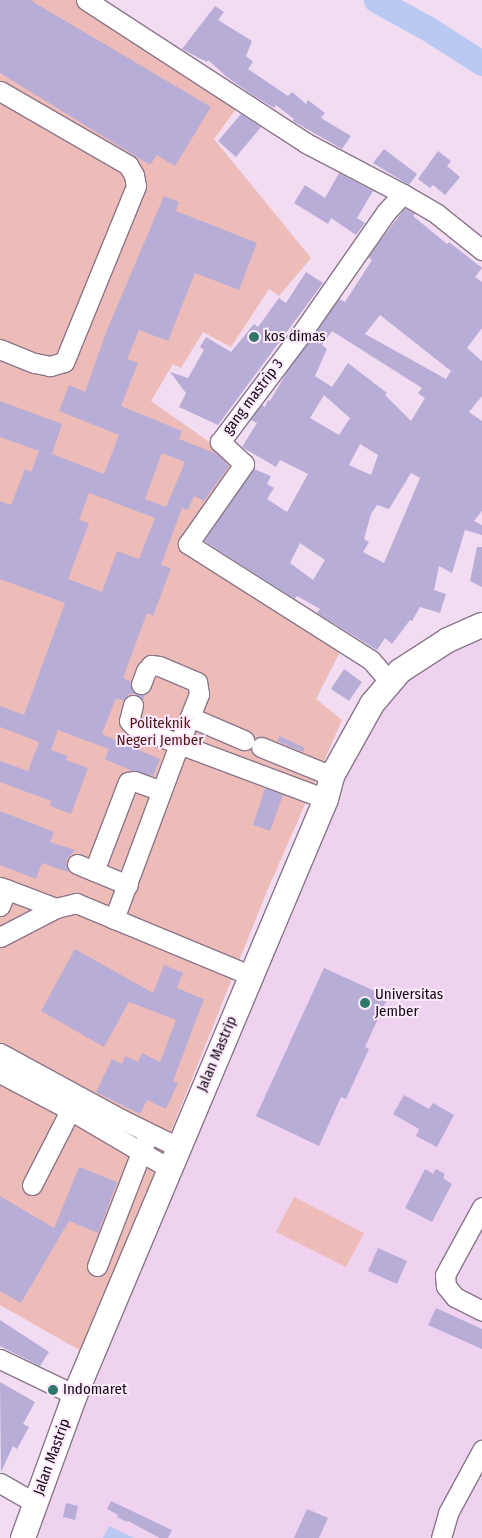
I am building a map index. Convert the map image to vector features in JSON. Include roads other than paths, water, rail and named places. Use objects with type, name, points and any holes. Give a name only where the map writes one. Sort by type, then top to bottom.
[{"type":"main road","name":"Jalan Mastrip","points":[[22,1538],[75,1395],[250,975],[326,799],[332,776],[362,720],[400,671],[448,640],[482,625]]},
{"type":"street","points":[[86,0],[306,143],[436,214],[482,250]]},
{"type":"street","points":[[0,91],[128,165],[134,175],[136,186],[64,362],[50,366],[34,363],[0,350]]},
{"type":"street","name":"gang mastrip 3","points":[[390,682],[371,660],[188,544],[244,464],[220,442],[301,334],[386,212],[402,194]]},
{"type":"street","points":[[114,919],[199,694],[197,682],[159,666],[151,665],[146,671],[141,684]]},
{"type":"street","points":[[133,705],[129,721],[134,726],[326,799]]},
{"type":"street","points":[[190,717],[244,740]]},
{"type":"street","points":[[261,747],[332,776]]},
{"type":"street","points":[[128,885],[86,867],[128,782],[134,781],[161,791]]},
{"type":"street","points":[[2,894],[56,908]]},
{"type":"street","points":[[0,936],[56,908],[76,903],[250,975]]},
{"type":"street","points":[[0,1053],[74,1103],[140,1152],[174,1158]]},
{"type":"street","points":[[0,1073],[148,1134],[174,1158]]},
{"type":"street","points":[[32,1185],[74,1103]]},
{"type":"street","points":[[97,1266],[148,1134]]},
{"type":"street","points":[[482,1207],[445,1275],[446,1286],[455,1297],[482,1311]]},
{"type":"street","points":[[0,1359],[75,1395]]},
{"type":"street","points":[[441,1538],[448,1513],[482,1450]]},
{"type":"street","points":[[0,1483],[35,1503]]},
{"type":"water","points":[[109,1526],[134,1538],[103,1538]]},
{"type":"waterway","points":[[376,0],[427,28],[482,63]]},
{"type":"place","name":"kos dimas","points":[[254,337]]},
{"type":"place","name":"Universitas Jember","points":[[365,1003]]},
{"type":"place","name":"Indomaret","points":[[53,1390]]},
{"type":"park label","name":"Politeknik Negeri Jember","points":[[160,732]]}]
